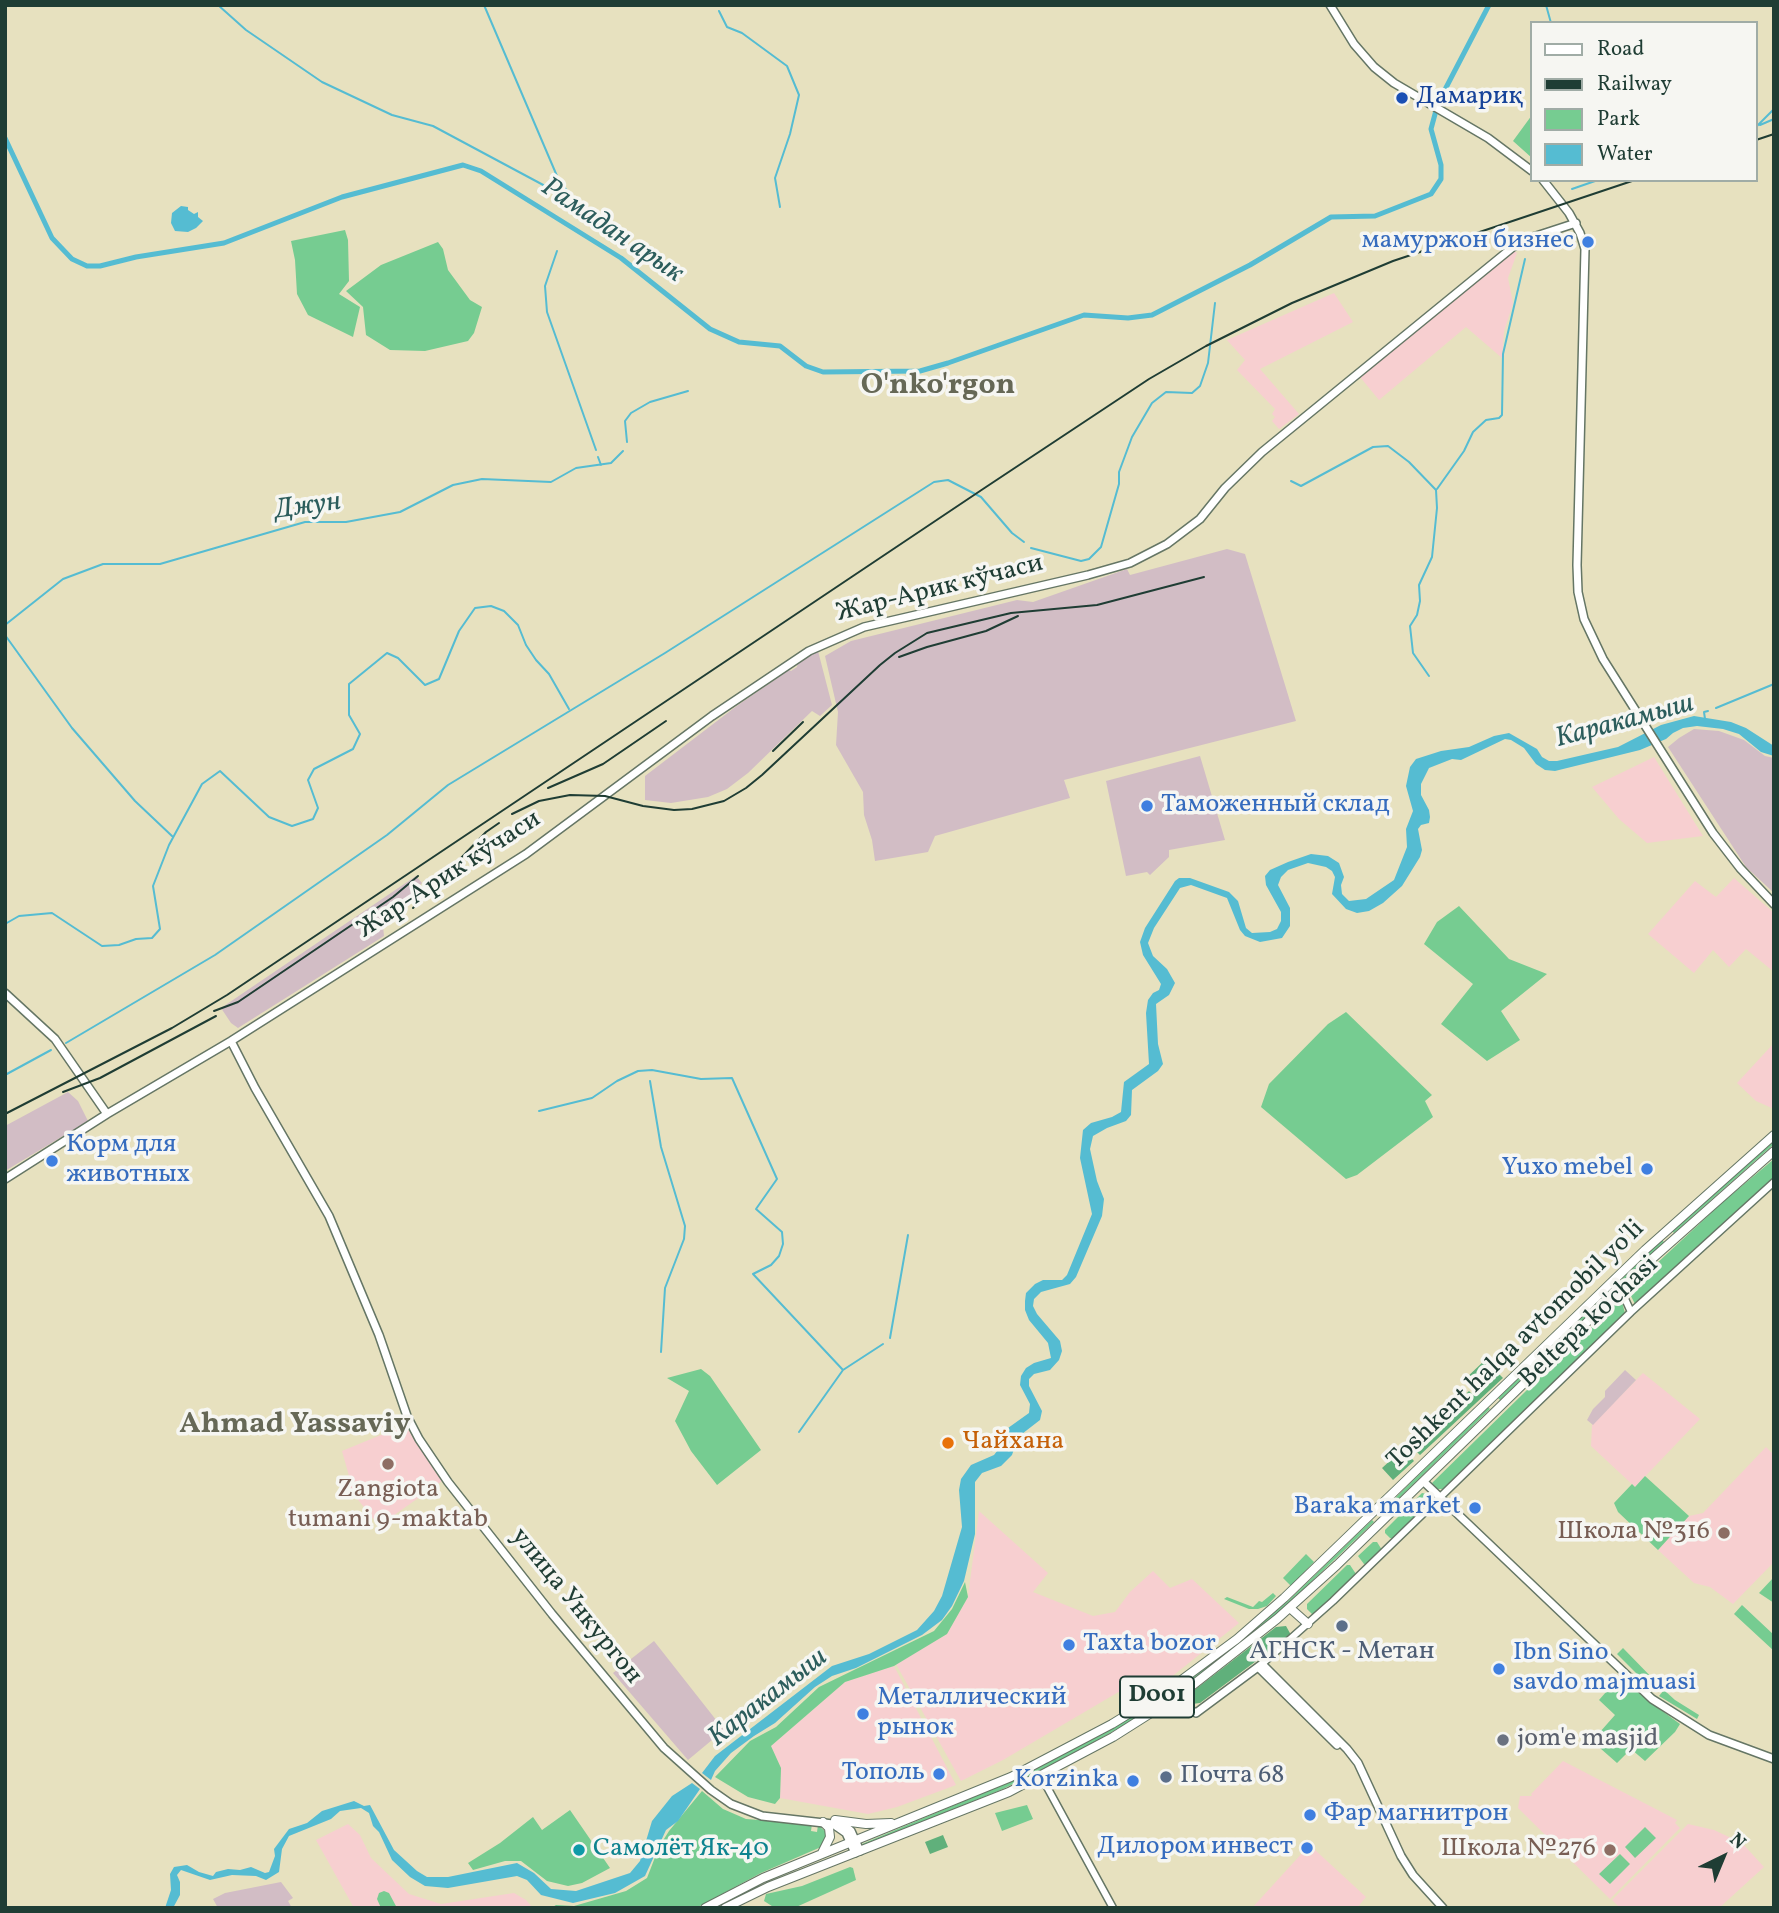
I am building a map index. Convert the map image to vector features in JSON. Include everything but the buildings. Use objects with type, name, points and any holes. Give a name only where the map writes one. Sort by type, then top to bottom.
[{"type":"highway","name":"Toshkent halqa avtomobil yo'li","points":[[705,1908],[820,1854],[987,1788],[1103,1729],[1162,1693],[1258,1622],[1375,1513],[1662,1234],[1774,1135]]},
{"type":"highway","name":"Toshkent halqa avtomobil yo'li","points":[[725,1908],[768,1887],[984,1803],[1041,1776],[1184,1692],[1290,1608],[1383,1522],[1670,1242],[1774,1151]]},
{"type":"highway","points":[[1662,1234],[1669,1235],[1670,1242]]},
{"type":"highway","points":[[1490,1401],[1499,1409]]},
{"type":"highway","points":[[1375,1513],[1383,1522]]},
{"type":"highway","points":[[1290,1608],[1308,1624]]},
{"type":"highway","points":[[835,1820],[866,1824],[901,1822]]},
{"type":"highway","points":[[820,1854],[830,1837],[829,1828],[823,1822]]},
{"type":"highway","points":[[764,1878],[768,1887]]},
{"type":"main road","points":[[1330,5],[1354,44],[1394,83],[1488,138],[1530,170]]},
{"type":"main road","points":[[1545,182],[1576,223],[1585,249],[1578,592],[1582,612],[1593,641],[1721,844],[1774,904]]},
{"type":"main road","name":"Жар-Арик кўчаси","points":[[5,1179],[526,855],[712,716],[809,650],[863,627],[1130,563],[1167,544],[1200,519],[1262,452],[1513,247],[1527,239],[1576,223]]},
{"type":"main road","points":[[5,993],[55,1039],[107,1114]]},
{"type":"main road","name":"улица Ункургон","points":[[230,1041],[329,1216],[379,1335],[402,1404],[427,1450],[448,1482],[536,1594],[640,1721],[711,1789]]},
{"type":"main road","points":[[1424,1482],[1652,1699],[1706,1734],[1774,1759]]},
{"type":"main road","points":[[1260,1665],[1353,1763],[1402,1866],[1437,1908]]},
{"type":"main road","points":[[1260,1665],[1358,1762],[1401,1856],[1413,1875],[1443,1908]]},
{"type":"main road","name":"Beltepa ko'chasi","points":[[1181,1704],[1196,1713],[1260,1665]]},
{"type":"main road","points":[[1160,1708],[1181,1704],[1184,1692]]},
{"type":"main road","points":[[711,1789],[750,1810],[835,1820],[847,1827],[858,1852]]},
{"type":"main road","points":[[711,1789],[731,1804],[750,1813],[823,1822],[840,1827],[854,1841]]},
{"type":"street","name":"Beltepa ko'chasi","points":[[1260,1665],[1308,1624],[1631,1312],[1774,1182]]},
{"type":"street","points":[[1621,1290],[1631,1312]]},
{"type":"street","points":[[1041,1776],[1113,1908]]},
{"type":"shaded area","points":[[1513,250],[1517,253],[1508,278],[1513,303],[1504,332],[1502,358],[1466,327],[1379,400],[1360,377]]},
{"type":"shaded area","points":[[1334,293],[1353,322],[1260,369],[1299,414],[1279,429],[1272,421],[1275,409],[1237,370],[1245,360],[1227,340]]},
{"type":"shaded area","points":[[1227,549],[1245,554],[1296,721],[1064,780],[1070,798],[935,836],[928,852],[875,861],[864,815],[863,792],[836,745],[838,712],[825,656],[851,641],[1017,600],[1033,602],[1127,569],[1130,575]]},
{"type":"shaded area","points":[[818,651],[832,705],[820,716],[812,711],[748,773],[727,789],[708,797],[671,803],[645,800],[645,776],[738,705],[797,667],[798,661]]},
{"type":"shaded area","points":[[1694,729],[1719,731],[1744,740],[1765,756],[1774,758],[1774,893],[1746,867],[1668,747]]},
{"type":"shaded area","points":[[1200,756],[1225,840],[1169,850],[1169,857],[1150,875],[1147,872],[1126,876],[1106,781]]},
{"type":"shaded area","points":[[1654,757],[1703,836],[1647,843],[1619,819],[1592,787]]},
{"type":"shaded area","points":[[416,876],[422,883],[383,926],[384,936],[238,1028],[231,1023],[221,1008]]},
{"type":"shaded area","points":[[1734,878],[1774,913],[1774,972],[1746,949],[1729,967],[1713,950],[1694,973],[1648,934],[1695,881],[1716,897]]},
{"type":"shaded area","points":[[1774,1043],[1774,1109],[1756,1101],[1737,1083]]},
{"type":"shaded area","points":[[68,1092],[78,1101],[88,1121],[5,1171],[5,1126]]},
{"type":"shaded area","points":[[1625,1370],[1636,1380],[1593,1425],[1587,1420],[1593,1409],[1605,1397],[1605,1391]]},
{"type":"shaded area","points":[[1643,1373],[1700,1419],[1635,1487],[1591,1446],[1592,1425]]},
{"type":"shaded area","name":"Zangiota tumani 9-maktab","points":[[405,1425],[442,1481],[379,1526],[343,1481],[349,1476],[342,1451]]},
{"type":"shaded area","name":"Школа №316","points":[[1766,1447],[1774,1455],[1774,1562],[1733,1604],[1710,1587],[1694,1583],[1658,1550],[1689,1516],[1703,1513]]},
{"type":"shaded area","name":"Taxta bozor","points":[[979,1511],[1048,1573],[1033,1592],[1093,1616],[1115,1612],[1130,1592],[1153,1571],[1170,1588],[1192,1579],[1239,1623],[1165,1682],[1151,1685],[1143,1679],[1133,1689],[1127,1687],[1003,1760],[961,1781],[896,1664],[947,1634],[968,1597]]},
{"type":"shaded area","points":[[654,1641],[724,1730],[688,1760],[613,1673]]},
{"type":"shaded area","name":"Металлический рынок","points":[[894,1666],[956,1785],[897,1807],[868,1814],[780,1798],[781,1768],[771,1746],[845,1682]]},
{"type":"shaded area","name":"Школа №276","points":[[1563,1761],[1677,1820],[1675,1823],[1680,1828],[1610,1899],[1518,1808],[1520,1796],[1532,1796]]},
{"type":"shaded area","points":[[348,1824],[360,1835],[371,1858],[409,1894],[441,1904],[514,1893],[533,1908],[354,1908],[316,1840]]},
{"type":"shaded area","points":[[1688,1824],[1714,1830],[1742,1843],[1764,1867],[1719,1908],[1620,1908],[1612,1900]]},
{"type":"shaded area","points":[[1314,1849],[1366,1897],[1357,1908],[1252,1908],[1304,1851],[1308,1854]]},
{"type":"shaded area","points":[[281,1882],[293,1898],[288,1901],[292,1908],[218,1908],[213,1899],[225,1893]]},
{"type":"green space","points":[[1530,118],[1530,156],[1513,141]]},
{"type":"green space","points":[[345,230],[348,240],[349,281],[339,294],[360,307],[353,337],[308,315],[297,294],[291,241]]},
{"type":"green space","points":[[438,242],[443,249],[448,270],[470,300],[482,307],[474,333],[468,341],[425,351],[390,350],[366,335],[363,307],[346,291],[381,265]]},
{"type":"green space","points":[[1459,906],[1509,959],[1547,974],[1501,1011],[1520,1040],[1487,1061],[1441,1024],[1473,984],[1424,944],[1437,922]]},
{"type":"green space","points":[[1346,1012],[1432,1095],[1425,1101],[1433,1117],[1357,1175],[1346,1179],[1261,1107],[1269,1084],[1328,1024]]},
{"type":"green space","points":[[1774,1141],[1774,1144],[1674,1233],[1672,1231]]},
{"type":"green space","points":[[1774,1159],[1774,1177],[1635,1304],[1628,1290],[1724,1201]]},
{"type":"green space","points":[[1662,1240],[1664,1242],[1500,1400],[1498,1398]]},
{"type":"green space","points":[[1621,1298],[1625,1313],[1443,1489],[1437,1489],[1432,1483]]},
{"type":"green space","points":[[1485,1360],[1503,1378],[1420,1455],[1409,1444],[1469,1391],[1473,1395],[1476,1391],[1465,1379]]},
{"type":"green space","points":[[701,1369],[710,1376],[761,1450],[717,1485],[691,1451],[675,1421],[689,1391],[667,1378]]},
{"type":"green space","points":[[1488,1407],[1490,1409],[1392,1505],[1390,1503]]},
{"type":"green space","points":[[1403,1449],[1414,1461],[1393,1480],[1382,1468]]},
{"type":"green space","points":[[1645,1476],[1689,1516],[1658,1550],[1618,1512],[1614,1503],[1632,1484],[1635,1487]]},
{"type":"green space","points":[[1422,1493],[1427,1494],[1430,1501],[1394,1539],[1390,1538],[1385,1530]]},
{"type":"green space","points":[[1372,1520],[1374,1522],[1246,1640],[1154,1708],[1071,1755],[1003,1789],[863,1846],[862,1844],[1019,1778],[1153,1704],[1245,1637],[1289,1600]]},
{"type":"green space","points":[[1373,1542],[1377,1542],[1382,1550],[1367,1565],[1364,1564],[1358,1556]]},
{"type":"green space","points":[[1306,1554],[1314,1562],[1291,1586],[1283,1578]]},
{"type":"green space","points":[[1350,1565],[1356,1574],[1312,1614],[1307,1609],[1307,1604]]},
{"type":"green space","points":[[1774,1577],[1774,1603],[1759,1593]]},
{"type":"green space","points":[[965,1582],[968,1597],[947,1634],[894,1666],[845,1682],[771,1746],[781,1768],[780,1798],[775,1804],[748,1797],[715,1777],[750,1741],[776,1727],[819,1687],[934,1631],[952,1609]]},
{"type":"green space","points":[[1273,1593],[1276,1596],[1267,1606],[1258,1609],[1249,1609],[1224,1599],[1227,1597],[1253,1607]]},
{"type":"green space","points":[[1742,1605],[1774,1635],[1774,1651],[1734,1614]]},
{"type":"green space","points":[[1286,1626],[1291,1635],[1200,1703],[1192,1704],[1187,1700],[1188,1695],[1276,1627]]},
{"type":"green space","points":[[1623,1648],[1660,1686],[1654,1691],[1617,1654]]},
{"type":"green space","points":[[1621,1675],[1650,1702],[1680,1724],[1645,1761],[1631,1749],[1617,1763],[1592,1741],[1615,1715],[1599,1700]]},
{"type":"green space","points":[[1664,1690],[1699,1715],[1697,1719],[1659,1696]]},
{"type":"green space","points":[[702,1791],[723,1809],[746,1819],[812,1824],[811,1831],[817,1832],[818,1825],[826,1832],[826,1840],[821,1847],[761,1873],[696,1908],[551,1908],[556,1905],[574,1906],[626,1891],[647,1878],[659,1847],[669,1831]]},
{"type":"green space","points":[[1027,1805],[1033,1819],[1002,1831],[995,1813]]},
{"type":"green space","points":[[570,1810],[610,1868],[582,1883],[568,1886],[547,1881],[521,1861],[505,1861],[473,1870],[468,1863],[500,1843],[533,1817],[542,1830]]},
{"type":"green space","points":[[1645,1827],[1656,1838],[1635,1858],[1625,1847]]},
{"type":"green space","points":[[943,1835],[948,1847],[930,1854],[925,1842]]},
{"type":"green space","points":[[1620,1854],[1630,1864],[1610,1884],[1599,1874]]},
{"type":"green space","points":[[853,1868],[856,1880],[794,1908],[775,1908],[764,1901],[766,1894],[802,1886]]},
{"type":"green space","points":[[379,1893],[389,1893],[397,1908],[381,1908],[377,1899]]},
{"type":"water","points":[[181,206],[188,207],[194,214],[198,212],[198,217],[203,221],[188,232],[175,231],[171,223],[172,213]]},
{"type":"water","points":[[1694,716],[1731,722],[1746,728],[1774,746],[1774,756],[1761,752],[1739,734],[1697,726],[1683,728],[1640,750],[1555,771],[1545,770],[1536,764],[1524,748],[1505,739],[1461,760],[1452,759],[1429,768],[1421,784],[1421,795],[1430,817],[1429,823],[1418,829],[1422,850],[1420,857],[1402,886],[1369,911],[1357,913],[1346,909],[1332,894],[1335,877],[1332,871],[1308,863],[1288,870],[1278,885],[1290,908],[1290,926],[1282,938],[1260,942],[1245,936],[1240,930],[1227,898],[1191,885],[1180,888],[1154,928],[1148,943],[1153,956],[1167,969],[1175,983],[1169,995],[1156,1004],[1158,1044],[1163,1064],[1158,1071],[1132,1090],[1131,1115],[1126,1121],[1093,1136],[1090,1149],[1104,1199],[1102,1216],[1076,1277],[1070,1284],[1041,1292],[1034,1299],[1033,1306],[1037,1314],[1060,1341],[1062,1351],[1059,1360],[1050,1370],[1034,1374],[1029,1379],[1029,1386],[1042,1411],[1040,1420],[1018,1437],[1012,1455],[1001,1466],[982,1473],[975,1482],[975,1534],[964,1581],[952,1606],[942,1620],[922,1635],[856,1668],[832,1676],[815,1687],[775,1723],[731,1753],[715,1771],[711,1780],[702,1773],[715,1756],[832,1666],[869,1654],[917,1630],[934,1611],[942,1596],[962,1527],[959,1490],[961,1479],[971,1465],[994,1455],[1008,1428],[1029,1413],[1030,1404],[1020,1385],[1021,1376],[1026,1368],[1034,1363],[1051,1358],[1048,1343],[1029,1320],[1025,1310],[1026,1293],[1043,1280],[1062,1280],[1067,1275],[1092,1214],[1080,1158],[1083,1130],[1091,1123],[1121,1112],[1124,1082],[1149,1064],[1146,1013],[1148,1000],[1159,990],[1161,984],[1143,955],[1140,942],[1145,928],[1175,881],[1179,878],[1190,878],[1229,892],[1238,901],[1246,928],[1252,933],[1270,932],[1277,929],[1281,912],[1266,885],[1265,876],[1270,870],[1288,862],[1311,854],[1328,856],[1339,863],[1344,877],[1342,894],[1349,901],[1366,899],[1394,880],[1407,847],[1406,829],[1413,811],[1406,786],[1410,767],[1416,759],[1441,751],[1469,747],[1494,736],[1509,733],[1537,749],[1542,757],[1557,761],[1618,747],[1661,725]]},
{"type":"water","points":[[692,1783],[700,1789],[678,1821],[666,1830],[645,1876],[615,1893],[573,1903],[541,1895],[527,1880],[517,1876],[448,1888],[425,1886],[410,1877],[392,1860],[379,1832],[373,1826],[369,1813],[361,1808],[340,1811],[331,1819],[289,1836],[282,1849],[279,1872],[266,1880],[256,1876],[232,1875],[210,1880],[181,1870],[177,1875],[180,1895],[173,1908],[165,1908],[171,1890],[170,1874],[174,1867],[187,1865],[213,1876],[216,1872],[228,1869],[251,1867],[269,1872],[275,1856],[274,1849],[289,1829],[307,1823],[322,1811],[354,1801],[364,1806],[370,1805],[394,1850],[427,1877],[448,1877],[517,1863],[534,1873],[551,1889],[576,1891],[630,1873],[640,1861],[652,1821],[672,1796]]},
{"type":"waterway","points":[[218,5],[246,30],[322,82],[392,115],[433,126],[547,187],[568,193]]},
{"type":"waterway","points":[[484,5],[557,176],[575,203],[575,209]]},
{"type":"waterway","name":"Рамадан арык","points":[[5,138],[52,238],[72,259],[87,266],[100,266],[136,257],[224,243],[342,197],[463,165],[481,171],[621,258],[710,329],[739,342],[780,346],[806,366],[823,372],[920,371],[1084,315],[1128,318],[1152,315],[1250,265],[1331,217],[1375,216],[1431,194],[1441,179],[1441,165],[1431,129],[1438,103],[1489,5]]},
{"type":"waterway","points":[[1546,5],[1550,21]]},
{"type":"waterway","points":[[719,11],[727,27],[742,33],[787,66],[799,95],[790,134],[775,178],[780,207]]},
{"type":"waterway","points":[[1774,21],[1774,38]]},
{"type":"waterway","points":[[1758,125],[1774,109]]},
{"type":"waterway","points":[[1760,125],[1774,119]]},
{"type":"waterway","points":[[1572,189],[1592,182]]},
{"type":"waterway","points":[[557,251],[545,286],[547,312],[596,450]]},
{"type":"waterway","points":[[1437,489],[1464,451],[1473,432],[1486,420],[1502,415],[1503,354],[1525,259]]},
{"type":"waterway","points":[[1031,548],[1081,561],[1089,559],[1101,547],[1119,484],[1119,472],[1132,437],[1152,403],[1166,392],[1192,393],[1200,386],[1208,363],[1215,303]]},
{"type":"waterway","name":"Джун","points":[[627,442],[625,421],[631,413],[650,402],[688,391]]},
{"type":"waterway","points":[[1291,481],[1301,486],[1373,447],[1388,446],[1409,462],[1436,490],[1432,557],[1419,585],[1417,615],[1410,626],[1413,653],[1429,676]]},
{"type":"waterway","name":"Джун","points":[[5,625],[63,579],[103,564],[160,564],[305,522],[346,522],[400,512],[453,485],[482,479],[551,482],[576,468],[611,463],[623,451]]},
{"type":"waterway","name":"Джун","points":[[598,457],[601,465]]},
{"type":"waterway","points":[[66,1043],[215,955],[387,835],[448,785],[665,653],[934,482],[948,480],[981,497],[1012,533],[1024,542]]},
{"type":"waterway","points":[[5,924],[19,916],[52,913],[102,946],[152,938],[160,929],[153,886],[169,845],[202,784],[220,771],[269,817],[292,826],[313,819],[318,808],[308,780],[314,769],[353,749],[360,734],[349,715],[349,684],[387,653],[398,658],[425,685],[439,679],[459,631],[475,608],[491,606],[504,611],[518,625],[526,645],[549,674],[569,709]]},
{"type":"waterway","points":[[5,635],[72,728],[135,801],[172,836]]},
{"type":"waterway","points":[[1716,708],[1774,684]]},
{"type":"waterway","name":"Каракамыш","points":[[1705,719],[1704,712],[1708,711]]},
{"type":"waterway","points":[[5,1075],[51,1050]]},
{"type":"waterway","points":[[539,1111],[592,1098],[638,1071],[652,1070],[701,1079],[732,1078],[777,1179],[756,1209],[782,1232],[783,1244],[779,1256],[771,1265],[753,1274],[843,1370]]},
{"type":"waterway","points":[[650,1081],[661,1147],[685,1226],[684,1239],[665,1288],[661,1352]]},
{"type":"waterway","points":[[890,1338],[908,1235]]},
{"type":"waterway","points":[[799,1432],[843,1370],[883,1344]]},
{"type":"railway","points":[[1758,139],[1774,134]]},
{"type":"railway","points":[[5,1114],[172,1028],[227,995],[983,489],[1149,379],[1206,346],[1292,303],[1393,261],[1629,182]]},
{"type":"railway","points":[[512,814],[539,801],[570,795],[605,796],[643,806],[674,810],[692,809],[724,801],[762,775],[880,665],[927,633],[1011,613],[1097,605],[1204,577]]},
{"type":"railway","points":[[899,657],[986,631],[1018,616]]},
{"type":"railway","points":[[548,788],[603,764],[666,721]]},
{"type":"railway","points":[[773,751],[803,722]]},
{"type":"railway","points":[[413,908],[486,832],[499,823]]},
{"type":"railway","points":[[214,1011],[238,1002],[393,897],[418,876]]},
{"type":"railway","points":[[63,1092],[100,1078],[216,1016]]},
{"type":"place","name":"Дамариқ","points":[[1402,98]]},
{"type":"place","name":"мамуржон бизнес","points":[[1588,242]]},
{"type":"place","name":"Таможенный склад","points":[[1147,806]]},
{"type":"place","name":"Корм для животных","points":[[52,1161]]},
{"type":"place","name":"Yuxo mebel","points":[[1647,1169]]},
{"type":"place","name":"Чайхана","points":[[948,1443]]},
{"type":"place","name":"Zangiota tumani 9-maktab","points":[[388,1464]]},
{"type":"place","name":"Baraka market","points":[[1475,1508]]},
{"type":"place","name":"Школа №316","points":[[1724,1533]]},
{"type":"place","name":"АГНСК - Метан","points":[[1342,1626]]},
{"type":"place","name":"Taxta bozor","points":[[1069,1645]]},
{"type":"place","name":"Ibn Sino savdo majmuasi","points":[[1499,1669]]},
{"type":"place","name":"Металлический рынок","points":[[863,1714]]},
{"type":"place","name":"jom'e masjid","points":[[1503,1740]]},
{"type":"place","name":"Тополь","points":[[939,1774]]},
{"type":"place","name":"Почта 68","points":[[1166,1777]]},
{"type":"place","name":"Korzinka","points":[[1133,1781]]},
{"type":"place","name":"Фар магнитрон","points":[[1310,1815]]},
{"type":"place","name":"Дилором инвест","points":[[1307,1848]]},
{"type":"place","name":"Самолёт Як-40","points":[[579,1850]]},
{"type":"place","name":"Школа №276","points":[[1610,1850]]},
{"type":"district","name":"O'nko'rgon","points":[[938,387]]},
{"type":"district","name":"Ahmad Yassaviy","points":[[295,1426]]}]
